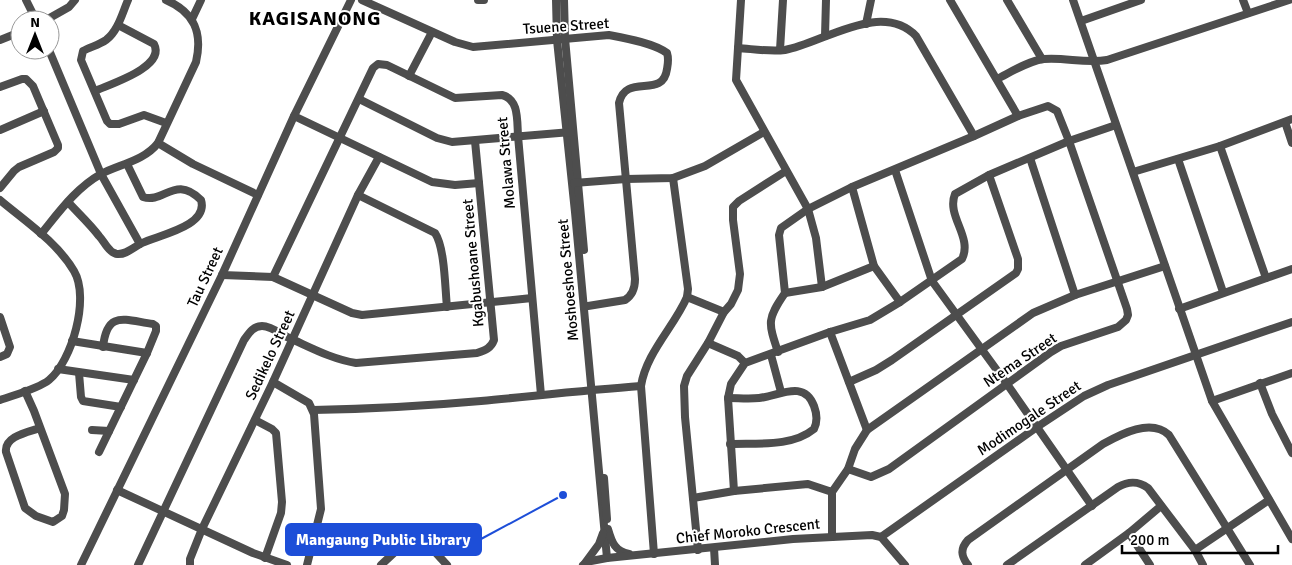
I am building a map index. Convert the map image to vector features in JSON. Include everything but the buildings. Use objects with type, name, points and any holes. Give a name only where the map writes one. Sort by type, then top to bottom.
[{"type":"street","points":[[60,12],[76,0]]},
{"type":"street","points":[[128,0],[118,25],[105,41],[87,49],[82,54],[81,60],[110,124],[118,124],[144,115],[166,123]]},
{"type":"street","points":[[41,234],[78,191],[101,174],[151,152],[158,143],[196,62],[199,39],[192,20],[186,11],[166,0]]},
{"type":"street","points":[[192,20],[201,0]]},
{"type":"street","name":"Tau Street","points":[[82,565],[222,275],[294,116],[351,0]]},
{"type":"street","name":"Tsuene Street","points":[[362,0],[455,42],[473,47],[609,35],[625,38],[664,51],[668,56],[664,80],[656,85],[632,87],[622,94],[619,103],[635,278],[634,290],[629,298],[625,300],[588,306]]},
{"type":"street","points":[[478,0],[484,0]]},
{"type":"street","name":"Moshoeshoe Street","points":[[556,0],[575,183],[608,558]]},
{"type":"street","name":"Moshoeshoe Street","points":[[561,39],[564,0]]},
{"type":"street","points":[[741,0],[736,80],[808,209],[816,238],[822,286]]},
{"type":"street","points":[[780,50],[783,0]]},
{"type":"street","points":[[825,36],[826,0]]},
{"type":"street","points":[[866,24],[871,0]]},
{"type":"street","points":[[781,392],[770,322],[771,314],[785,293],[779,231],[784,225],[808,209],[852,187],[1018,116],[950,0]]},
{"type":"street","points":[[1007,0],[1042,59]]},
{"type":"street","points":[[1073,0],[1212,401],[1292,539]]},
{"type":"street","points":[[1080,21],[1141,0]]},
{"type":"street","points":[[1243,0],[1248,13]]},
{"type":"street","points":[[997,78],[1042,59],[1095,62],[1107,60],[1289,0]]},
{"type":"street","points":[[738,48],[780,50],[866,24],[894,22],[910,30],[916,36],[974,136]]},
{"type":"street","points":[[95,90],[137,72],[148,65],[155,54],[156,47],[154,44],[118,25]]},
{"type":"street","points":[[409,76],[432,32]]},
{"type":"street","points":[[53,60],[101,174],[140,244]]},
{"type":"street","name":"Molawa Street","points":[[273,277],[373,68],[378,64],[387,65],[455,98],[502,94],[510,96],[516,109],[541,395]]},
{"type":"street","points":[[0,87],[16,80],[26,79],[33,86],[58,148],[54,152],[14,171],[0,188]]},
{"type":"street","points":[[359,99],[436,138],[452,142],[570,132]]},
{"type":"street","name":"Ntema Street","points":[[848,469],[875,477],[1061,346],[1118,327],[1123,324],[1128,315],[1069,140],[1057,110],[1048,106],[1018,116]]},
{"type":"street","points":[[0,130],[44,111]]},
{"type":"street","points":[[294,116],[439,184],[479,183]]},
{"type":"street","points":[[1133,172],[1220,146],[1288,120],[1292,142]]},
{"type":"street","points":[[734,492],[728,398],[731,384],[744,363],[830,332],[870,320],[900,302],[962,259],[965,254],[964,240],[953,207],[952,199],[955,194],[989,175],[1069,140],[1116,125]]},
{"type":"street","points":[[575,183],[673,178],[704,166],[764,132]]},
{"type":"street","name":"Kgabushoane Street","points":[[164,512],[244,340],[256,328],[267,327],[324,354],[343,361],[356,363],[477,353],[486,350],[494,340],[475,141]]},
{"type":"street","points":[[158,143],[193,164],[258,195]]},
{"type":"street","points":[[1220,146],[1266,278]]},
{"type":"street","name":"Sedikelo Street","points":[[190,565],[190,559],[202,529],[273,382],[358,195],[379,157]]},
{"type":"street","points":[[1030,158],[1075,295]]},
{"type":"street","points":[[1178,159],[1224,292]]},
{"type":"street","points":[[68,202],[98,234],[111,252],[117,254],[125,253],[140,244],[190,224],[198,217],[202,204],[200,198],[182,189],[175,189],[149,198],[143,197],[127,164]]},
{"type":"street","points":[[895,170],[932,281],[1092,506]]},
{"type":"street","points":[[698,550],[685,417],[684,386],[687,376],[708,343],[724,312],[736,296],[740,281],[733,207],[739,201],[786,171]]},
{"type":"street","points":[[848,382],[876,370],[892,360],[957,316],[1016,272],[1018,269],[1018,259],[989,175]]},
{"type":"street","points":[[654,554],[641,386],[648,364],[687,297],[688,290],[673,178]]},
{"type":"street","name":"Moshoeshoe Street","points":[[575,183],[588,306],[594,389]]},
{"type":"street","points":[[852,187],[874,266],[900,302]]},
{"type":"street","points":[[358,195],[435,233],[439,242],[442,260],[447,307]]},
{"type":"street","points":[[0,200],[41,234],[64,257],[75,272],[80,293],[79,313],[72,341],[58,369],[46,383],[0,400]]},
{"type":"street","points":[[785,293],[822,286],[874,266]]},
{"type":"street","points":[[832,537],[832,492],[848,469],[855,449],[867,430],[1033,314],[1075,295],[1165,266]]},
{"type":"street","points":[[1179,309],[1292,269]]},
{"type":"street","points":[[222,275],[273,277],[352,313],[362,315],[532,298]]},
{"type":"street","points":[[687,297],[724,312]]},
{"type":"street","points":[[0,317],[10,348],[7,354],[0,357]]},
{"type":"street","points":[[99,452],[147,353],[156,332],[155,324],[121,319],[114,321],[108,326],[104,336],[103,348]]},
{"type":"street","name":"Modimogale Street","points":[[881,536],[1037,427],[1094,391],[1292,322]]},
{"type":"street","points":[[830,332],[867,430]]},
{"type":"street","points":[[72,341],[103,348],[147,353]]},
{"type":"street","points":[[708,343],[738,356],[744,363]]},
{"type":"street","points":[[58,369],[134,380]]},
{"type":"street","points":[[79,373],[83,401],[121,407]]},
{"type":"street","points":[[1212,401],[1292,373]]},
{"type":"street","points":[[273,382],[309,403],[313,410],[321,509],[307,565]]},
{"type":"street","points":[[1260,384],[1272,414],[1292,454]]},
{"type":"street","points":[[313,410],[374,409],[641,386]]},
{"type":"street","points":[[25,391],[40,428],[65,494],[62,516],[53,522],[36,516],[25,508],[5,447],[9,440],[40,428]]},
{"type":"street","points":[[728,398],[760,398],[781,392],[799,391],[809,396],[817,418],[814,429],[800,439],[730,444]]},
{"type":"street","points":[[255,420],[276,433],[280,483],[282,513],[265,558]]},
{"type":"street","points":[[968,565],[962,552],[968,540],[1116,437],[1141,429],[1152,428],[1163,429],[1169,434],[1250,565]]},
{"type":"street","points":[[92,430],[109,431]]},
{"type":"street","points":[[1007,565],[1118,487],[1128,482],[1142,484],[1148,488],[1195,550],[1203,565]]},
{"type":"street","points":[[693,498],[808,484],[832,492]]},
{"type":"street","points":[[118,490],[265,558],[287,565]]},
{"type":"street","points":[[1195,550],[1269,500]]},
{"type":"street","points":[[1090,564],[1161,506]]},
{"type":"street","points":[[138,565],[164,512]]},
{"type":"street","points":[[606,530],[616,549],[622,553],[639,556]]},
{"type":"street","points":[[584,564],[599,544],[606,530]]},
{"type":"street","points":[[1129,533],[1150,565]]},
{"type":"street","name":"Chief Moroko Crescent","points":[[584,564],[608,558],[714,548],[872,534],[881,536]]},
{"type":"street","points":[[881,536],[905,565]]},
{"type":"street","points":[[381,565],[410,538],[415,537],[420,537],[424,540],[445,564]]},
{"type":"street","points":[[714,548],[716,565]]},
{"type":"place","name":"Mangaung Public Library","points":[[563,495]]},
{"type":"district","name":"KAGISANONG","points":[[315,18]]}]
